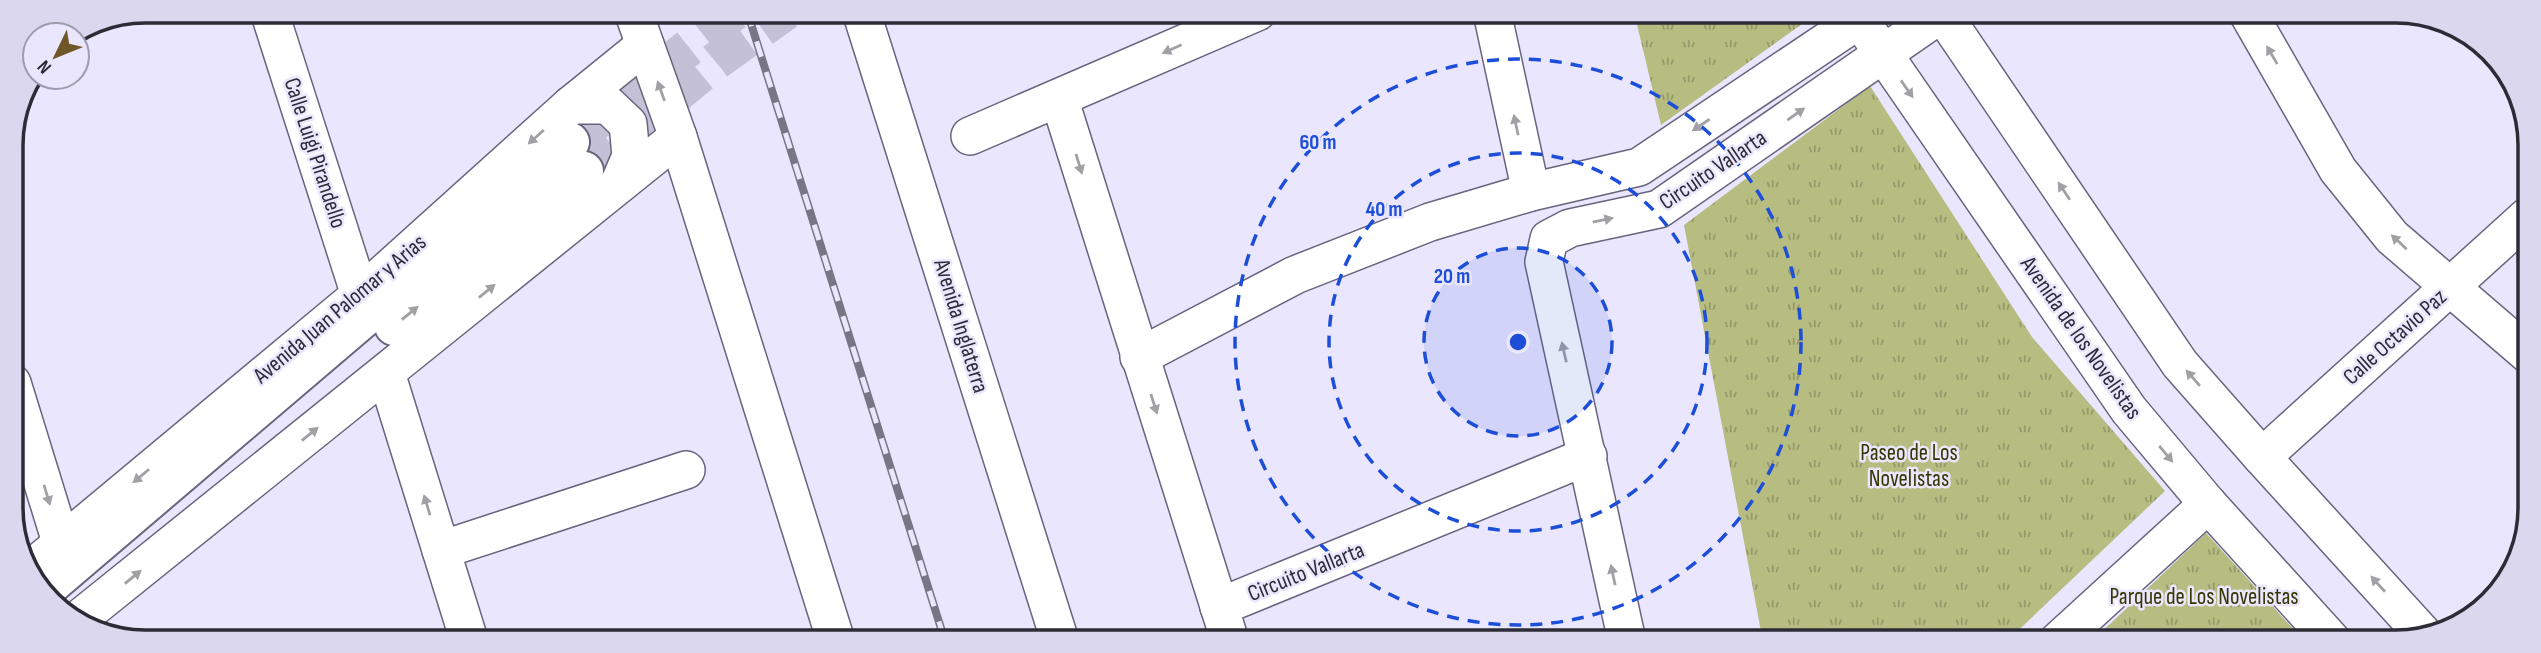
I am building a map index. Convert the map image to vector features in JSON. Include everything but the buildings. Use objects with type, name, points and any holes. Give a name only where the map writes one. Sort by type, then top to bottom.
[{"type":"main road","name":"Avenida Juan Palomar y Arias","points":[[50,585],[575,139]]},
{"type":"main road","name":"Avenida Juan Palomar y Arias","points":[[81,612],[215,471],[575,139]]},
{"type":"street","name":"Calle Luigi Pirandello","points":[[273,23],[360,295]]},
{"type":"street","points":[[637,23],[678,137],[833,630]]},
{"type":"street","name":"Avenida Inglaterra","points":[[864,23],[1057,630]]},
{"type":"street","points":[[970,136],[1232,23]]},
{"type":"street","points":[[1494,23],[1531,192]]},
{"type":"street","name":"Circuito Vallarta","points":[[1139,357],[1295,275],[1430,222],[1531,192],[1639,167],[1849,23]]},
{"type":"street","name":"Avenida de los Novelistas","points":[[1866,23],[1883,54],[2129,410],[2208,504],[2322,630]]},
{"type":"street","name":"Circuito Vallarta","points":[[1625,630],[1544,262],[1549,239],[1570,228],[1659,209],[1928,23]]},
{"type":"street","points":[[1949,23],[2180,363],[2417,628]]},
{"type":"street","points":[[2254,23],[2338,170],[2392,237],[2518,345]]},
{"type":"street","name":"Avenida Juan Palomar y Arias","points":[[36,564],[360,295],[575,139],[645,45]]},
{"type":"street","name":"Circuito Vallarta","points":[[1059,98],[1225,624],[1588,456]]},
{"type":"street","points":[[575,139],[608,105],[628,124],[631,156],[619,184]]},
{"type":"street","name":"Avenida Juan Palomar y Arias","points":[[81,613],[386,373],[678,137]]},
{"type":"street","name":"Calle Octavio Paz","points":[[2262,457],[2518,225]]},
{"type":"street","points":[[386,373],[466,630]]},
{"type":"street","points":[[23,419],[61,542]]},
{"type":"street","points":[[441,551],[687,470]]},
{"type":"street","points":[[2070,630],[2208,504]]},
{"type":"green space","points":[[1637,23],[1803,23],[1661,125]]},
{"type":"green space","name":"Paseo de Los Novelistas","points":[[1870,86],[2032,337],[2165,491],[2019,630],[1761,630],[1684,225]]},
{"type":"green space","name":"Parque de Los Novelistas","points":[[2206,533],[2294,630],[2104,630]]},
{"type":"tunnel","points":[[570,142],[720,23]]},
{"type":"tunnel","points":[[584,171],[716,61],[769,23]]},
{"type":"railway","points":[[751,23],[942,630]]}]
